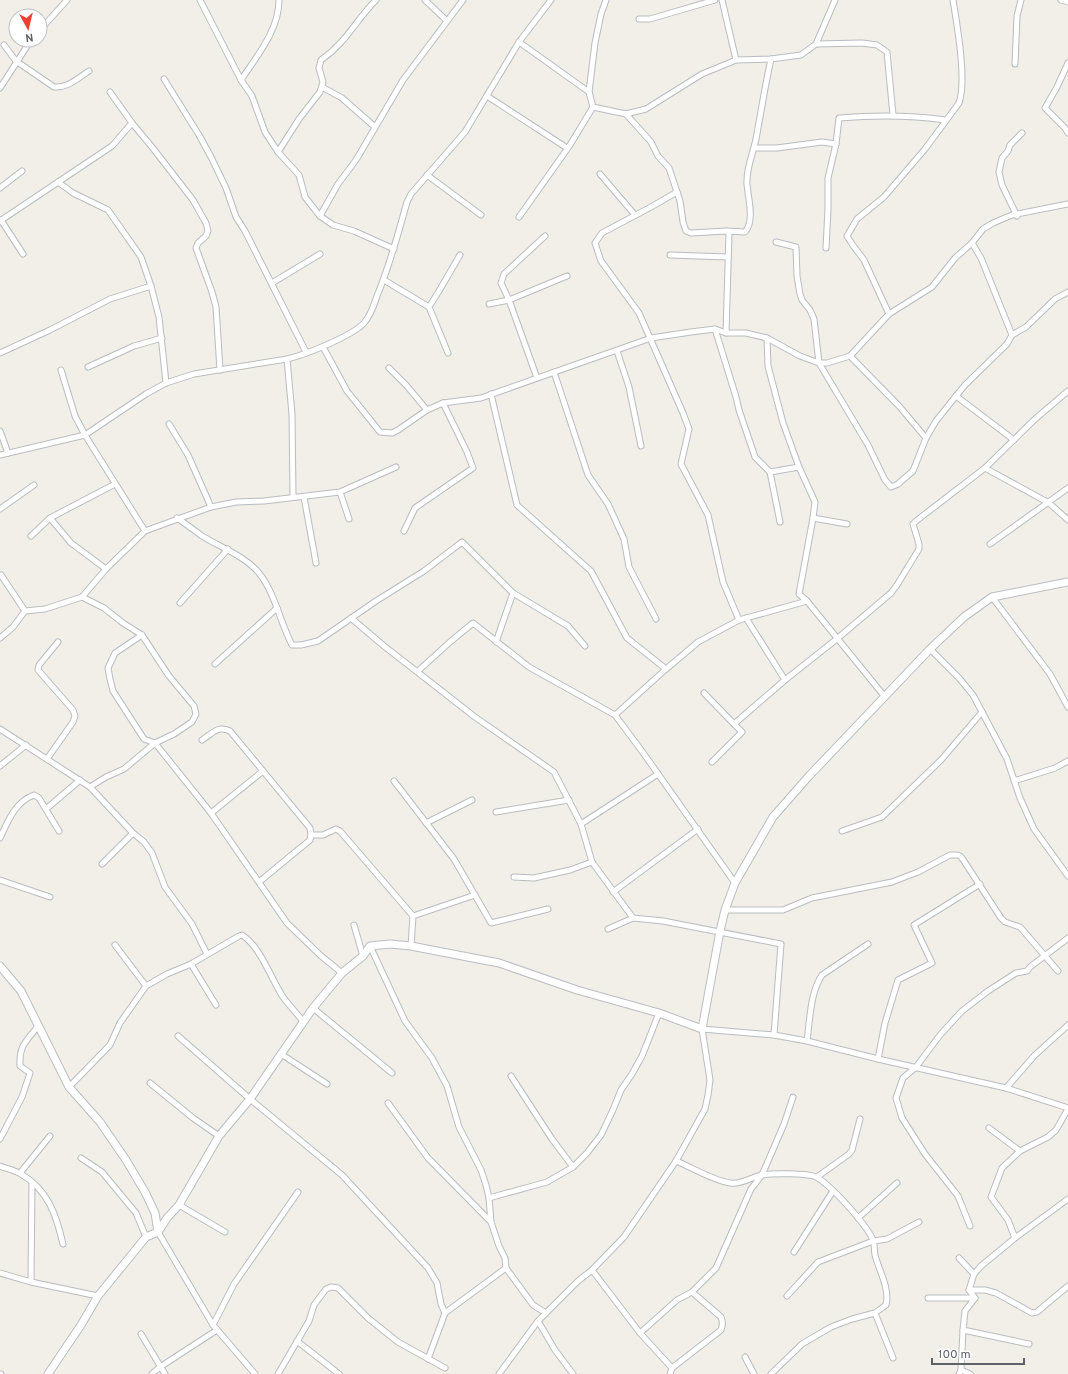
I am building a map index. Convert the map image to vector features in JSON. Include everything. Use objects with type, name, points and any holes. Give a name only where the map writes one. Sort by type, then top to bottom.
[{"type":"street","points":[[48,21],[66,0]]},
{"type":"street","points":[[200,0],[241,80],[252,96],[265,132],[278,152],[299,174],[306,197],[320,216],[333,224],[354,231],[394,249]]},
{"type":"street","points":[[241,80],[264,46],[275,24],[279,8],[279,0]]},
{"type":"street","points":[[278,152],[299,119],[320,92],[323,82],[319,68],[321,60],[332,52],[376,0]]},
{"type":"street","points":[[425,0],[447,21]]},
{"type":"street","points":[[320,216],[338,184],[356,160],[403,80],[463,0]]},
{"type":"street","points":[[0,454],[85,436],[146,394],[166,383],[194,374],[302,356],[306,352],[323,347],[360,327],[370,313],[384,280],[407,202],[427,175],[465,132],[519,42],[551,0]]},
{"type":"street","points":[[519,217],[567,148],[593,107],[589,92],[595,43],[601,14],[606,0]]},
{"type":"street","points":[[640,19],[650,19],[714,0]]},
{"type":"street","points":[[722,0],[727,29],[736,60]]},
{"type":"street","points":[[593,107],[626,114],[646,109],[702,74],[736,60],[771,60],[801,55],[816,44],[835,0]]},
{"type":"street","points":[[889,314],[864,260],[848,236],[857,219],[884,197],[925,149],[959,103],[962,87],[959,42],[953,0]]},
{"type":"street","points":[[1015,64],[1017,16],[1021,0]]},
{"type":"street","points":[[1061,0],[1068,2]]},
{"type":"street","points":[[519,42],[589,92]]},
{"type":"street","points":[[816,44],[862,43],[877,45],[887,52],[893,115]]},
{"type":"street","points":[[4,45],[16,61],[54,87],[67,85],[89,71]]},
{"type":"street","points":[[0,88],[25,48]]},
{"type":"street","points":[[626,114],[651,142],[658,156],[669,168],[680,201],[686,231],[691,233],[726,231],[745,232],[749,228],[750,206],[747,184],[749,162],[754,148],[771,60]]},
{"type":"street","points":[[1068,63],[1045,108],[1068,133]]},
{"type":"street","points":[[164,80],[211,156],[226,188],[236,217],[272,283],[306,352]]},
{"type":"street","points":[[322,87],[342,98],[375,127]]},
{"type":"street","points":[[110,92],[132,124],[152,146],[193,200],[206,223],[208,231],[206,236],[198,243],[196,248],[216,307],[220,370]]},
{"type":"street","points":[[487,96],[567,148]]},
{"type":"street","points":[[826,248],[828,178],[836,144],[839,118],[893,115],[946,120]]},
{"type":"street","points":[[23,254],[1,220],[112,146],[132,124]]},
{"type":"street","points":[[1016,216],[1002,185],[999,172],[1002,158],[1008,151],[1010,145],[1022,133]]},
{"type":"street","points":[[754,148],[777,148],[822,142],[836,144]]},
{"type":"street","points":[[0,188],[22,171]]},
{"type":"street","points":[[600,174],[635,215]]},
{"type":"street","points":[[427,175],[481,215]]},
{"type":"street","points":[[58,182],[73,194],[108,210],[141,257],[151,286],[159,317],[166,383]]},
{"type":"street","points":[[677,192],[602,233],[595,244],[601,261],[639,312],[689,430],[682,464],[708,515],[723,582],[739,620]]},
{"type":"street","points":[[323,347],[347,391],[380,432],[392,433],[427,410],[443,403],[481,398],[519,386],[537,378],[651,338],[715,329],[726,332],[746,333],[767,338],[800,356],[819,363],[827,363],[850,356],[889,314],[932,287],[955,258],[972,243],[983,229],[1012,216],[1068,204]]},
{"type":"street","points":[[726,231],[730,236],[726,332]]},
{"type":"street","points":[[537,378],[509,300],[501,283],[504,274],[545,236]]},
{"type":"street","points":[[776,242],[796,247],[797,276],[800,294],[814,319],[819,363],[868,445],[884,480],[891,487],[898,484],[913,471],[926,438],[936,421],[965,385],[1007,344],[1012,336],[1026,327],[1055,299],[1068,292]]},
{"type":"street","points":[[972,243],[982,258],[1012,336]]},
{"type":"street","points":[[272,283],[320,254]]},
{"type":"street","points":[[429,306],[440,291],[460,255]]},
{"type":"street","points":[[670,255],[728,257]]},
{"type":"street","points":[[488,304],[509,300],[567,276]]},
{"type":"street","points":[[384,280],[429,306],[448,353]]},
{"type":"street","points":[[0,353],[50,330],[110,299],[151,286]]},
{"type":"street","points":[[715,329],[739,410],[755,457],[770,472],[780,522]]},
{"type":"street","points":[[88,367],[134,346],[162,338]]},
{"type":"street","points":[[767,338],[768,366],[783,423],[799,467],[815,502],[799,594],[838,638],[885,697]]},
{"type":"street","points":[[617,351],[629,387],[641,446]]},
{"type":"street","points":[[850,356],[899,406],[926,438]]},
{"type":"street","points":[[287,359],[292,414],[293,497]]},
{"type":"street","points":[[389,368],[406,385],[427,410]]},
{"type":"street","points":[[61,370],[75,416],[85,436],[145,531]]},
{"type":"street","points":[[554,372],[588,475],[608,504],[624,539],[629,567],[656,619]]},
{"type":"street","points":[[734,724],[785,680],[871,610],[896,585],[919,549],[913,524],[985,468],[1068,391]]},
{"type":"street","points":[[491,394],[517,505],[591,571],[627,638],[666,669]]},
{"type":"street","points":[[956,396],[1014,440]]},
{"type":"street","points":[[404,531],[415,508],[473,468],[467,452],[443,403]]},
{"type":"street","points":[[169,424],[188,455],[211,507]]},
{"type":"street","points":[[0,431],[8,453]]},
{"type":"street","points":[[0,638],[13,627],[25,611],[45,609],[82,597],[106,570],[145,531],[177,518],[211,507],[236,502],[264,501],[340,492],[396,467]]},
{"type":"street","points":[[770,472],[799,467]]},
{"type":"street","points":[[985,468],[1049,503],[1068,520]]},
{"type":"street","points":[[31,536],[50,518],[115,484]]},
{"type":"street","points":[[0,509],[34,485]]},
{"type":"street","points":[[990,544],[1068,488]]},
{"type":"street","points":[[340,492],[349,519]]},
{"type":"street","points":[[304,497],[316,563]]},
{"type":"street","points":[[50,518],[71,543],[106,570]]},
{"type":"street","points":[[177,518],[203,536],[228,548],[258,572],[268,588],[277,608],[284,630],[292,645],[301,645],[318,641],[424,571],[462,542],[513,593],[568,626],[585,646]]},
{"type":"street","points":[[813,518],[847,524]]},
{"type":"street","points":[[180,603],[228,548]]},
{"type":"street","points":[[1,575],[25,611]]},
{"type":"street","points":[[499,1374],[538,1321],[578,1281],[592,1270],[624,1237],[676,1161],[705,1109],[710,1080],[702,1029],[720,931],[725,910],[735,883],[773,818],[809,776],[930,649],[964,617],[992,597],[1068,582]]},
{"type":"street","points":[[496,642],[513,593]]},
{"type":"street","points":[[82,597],[104,608],[123,623],[142,635],[169,676],[194,706],[196,714],[192,722],[174,734],[155,743],[124,769],[106,777],[90,787]]},
{"type":"street","points":[[992,597],[1050,674],[1068,707]]},
{"type":"street","points":[[615,715],[698,642],[739,620],[807,602]]},
{"type":"street","points":[[215,664],[277,608]]},
{"type":"street","points":[[351,618],[384,646],[418,671],[475,717],[554,772],[581,824],[592,862],[633,918]]},
{"type":"street","points":[[746,618],[785,680]]},
{"type":"street","points":[[418,671],[473,623],[529,667],[615,715],[735,883]]},
{"type":"street","points":[[142,635],[115,653],[108,668],[114,691],[123,704],[128,715],[144,739],[155,743],[212,813],[287,923],[320,955],[342,973]]},
{"type":"street","points":[[47,759],[73,722],[75,716],[73,710],[38,670],[39,665],[58,642]]},
{"type":"street","points":[[930,649],[959,678],[973,695],[1007,759],[1020,798],[1034,829],[1068,876]]},
{"type":"street","points":[[704,693],[742,732],[712,762]]},
{"type":"street","points":[[842,831],[882,817],[941,760],[982,712]]},
{"type":"street","points":[[202,740],[216,730],[224,728],[230,731],[310,828],[310,840],[259,882]]},
{"type":"street","points":[[0,729],[90,787],[133,833],[144,842],[152,853],[165,887],[192,924],[207,954]]},
{"type":"street","points":[[0,766],[26,745]]},
{"type":"street","points":[[1014,781],[1055,768],[1068,761]]},
{"type":"street","points":[[212,813],[263,771]]},
{"type":"street","points":[[581,824],[658,774]]},
{"type":"street","points":[[46,809],[80,780]]},
{"type":"street","points":[[394,781],[454,859],[491,923],[548,909]]},
{"type":"street","points":[[0,838],[15,808],[26,798],[34,795],[39,798],[59,831]]},
{"type":"street","points":[[426,823],[472,800]]},
{"type":"street","points":[[496,812],[569,800]]},
{"type":"street","points":[[311,835],[323,834],[336,829],[340,831],[413,916],[411,946]]},
{"type":"street","points":[[613,892],[698,830]]},
{"type":"street","points":[[102,864],[133,833]]},
{"type":"street","points":[[725,910],[783,910],[812,898],[892,882],[918,872],[950,856],[960,855],[1001,918],[1005,922],[1020,927],[1058,972]]},
{"type":"street","points":[[514,877],[534,878],[570,870],[592,862]]},
{"type":"street","points":[[0,880],[50,897]]},
{"type":"street","points":[[878,1059],[885,1023],[898,980],[932,964],[914,925],[980,884]]},
{"type":"street","points":[[413,916],[475,895]]},
{"type":"street","points":[[608,929],[633,918],[663,921],[720,931],[781,944],[774,1035]]},
{"type":"street","points":[[354,925],[363,956]]},
{"type":"street","points":[[68,1087],[110,1045],[120,1023],[146,986],[167,974],[190,964],[242,935],[258,954],[283,997],[303,1021]]},
{"type":"street","points":[[970,1226],[958,1196],[925,1154],[902,1118],[896,1098],[903,1078],[916,1067],[940,1035],[962,1012],[988,991],[1016,973],[1027,971],[1030,966],[1068,938]]},
{"type":"street","points":[[48,1374],[81,1325],[98,1296],[146,1237],[158,1232],[166,1218],[179,1205],[219,1136],[250,1099],[303,1021],[342,973],[363,956],[370,946],[390,944],[411,946],[499,963],[577,990],[659,1013],[702,1029],[774,1035],[807,1041],[1006,1088],[1068,1109],[1056,1130],[1048,1137],[1020,1151],[1002,1168],[991,1197],[1008,1220],[1015,1238]]},
{"type":"street","points":[[807,1041],[811,1010],[818,982],[822,975],[868,944]]},
{"type":"street","points":[[115,945],[146,986]]},
{"type":"street","points":[[370,946],[405,1021],[432,1058],[447,1086],[459,1128],[481,1170],[489,1198],[491,1222],[499,1246],[505,1258],[506,1268],[533,1305],[546,1313]]},
{"type":"street","points":[[190,964],[216,1005]]},
{"type":"street","points":[[0,966],[21,991],[68,1087],[100,1122],[126,1160],[145,1192],[154,1213],[158,1232],[213,1325],[254,1374]]},
{"type":"street","points":[[313,1008],[392,1073]]},
{"type":"street","points":[[489,1198],[547,1182],[573,1167],[587,1153],[601,1135],[621,1090],[642,1056],[659,1013]]},
{"type":"street","points":[[1006,1088],[1034,1055],[1068,1025]]},
{"type":"street","points":[[0,1139],[22,1097],[30,1073],[20,1066],[20,1052],[22,1047],[38,1026]]},
{"type":"street","points":[[178,1036],[250,1099],[342,1174],[428,1268],[437,1283],[441,1304],[445,1313]]},
{"type":"street","points":[[281,1054],[327,1084]]},
{"type":"street","points":[[511,1076],[552,1139],[573,1167]]},
{"type":"street","points":[[150,1083],[219,1136]]},
{"type":"street","points":[[640,1333],[677,1300],[692,1292],[716,1268],[751,1189],[762,1175],[784,1124],[793,1097]]},
{"type":"street","points":[[388,1103],[428,1158],[491,1222]]},
{"type":"street","points":[[817,1178],[850,1154],[860,1119]]},
{"type":"street","points":[[989,1128],[1020,1151]]},
{"type":"street","points":[[20,1173],[50,1136]]},
{"type":"street","points":[[81,1158],[102,1172],[136,1213],[146,1237]]},
{"type":"street","points":[[676,1161],[729,1183],[741,1182],[762,1175],[795,1174],[809,1175],[817,1178],[840,1196],[858,1218],[873,1241],[875,1256],[886,1287],[888,1300],[886,1305],[875,1313],[838,1324],[802,1344],[771,1374]]},
{"type":"street","points":[[0,1166],[20,1173],[41,1190],[48,1199],[58,1222],[63,1244]]},
{"type":"street","points":[[31,1282],[32,1182]]},
{"type":"street","points":[[858,1218],[897,1183]]},
{"type":"street","points":[[794,1252],[833,1191]]},
{"type":"street","points":[[213,1325],[234,1284],[298,1192]]},
{"type":"street","points":[[969,1290],[974,1274],[981,1266],[1015,1238],[1068,1199]]},
{"type":"street","points":[[179,1205],[225,1232]]},
{"type":"street","points":[[787,1296],[818,1262],[873,1241],[887,1239],[919,1222]]},
{"type":"street","points":[[959,1258],[974,1274]]},
{"type":"street","points":[[428,1359],[445,1313],[506,1268]]},
{"type":"street","points":[[592,1270],[640,1333],[672,1368]]},
{"type":"street","points":[[0,1273],[31,1282],[98,1296]]},
{"type":"street","points":[[969,1290],[985,1290],[996,1293],[1032,1313],[1037,1312],[1068,1286]]},
{"type":"street","points":[[278,1374],[309,1321],[314,1305],[326,1290],[331,1287],[338,1288],[368,1318],[398,1342],[444,1368]]},
{"type":"street","points":[[969,1290],[975,1298]]},
{"type":"street","points":[[670,1374],[672,1368],[721,1330],[723,1326],[721,1316],[692,1292]]},
{"type":"street","points":[[928,1298],[975,1298]]},
{"type":"street","points":[[970,1374],[960,1372],[965,1311],[975,1298]]},
{"type":"street","points":[[875,1313],[893,1358]]},
{"type":"street","points":[[538,1321],[555,1350],[573,1374]]},
{"type":"street","points":[[152,1374],[160,1367],[217,1330]]},
{"type":"street","points":[[963,1330],[1029,1344]]},
{"type":"street","points":[[141,1334],[165,1374]]},
{"type":"street","points":[[297,1341],[339,1374]]},
{"type":"street","points":[[745,1357],[754,1374]]}]
